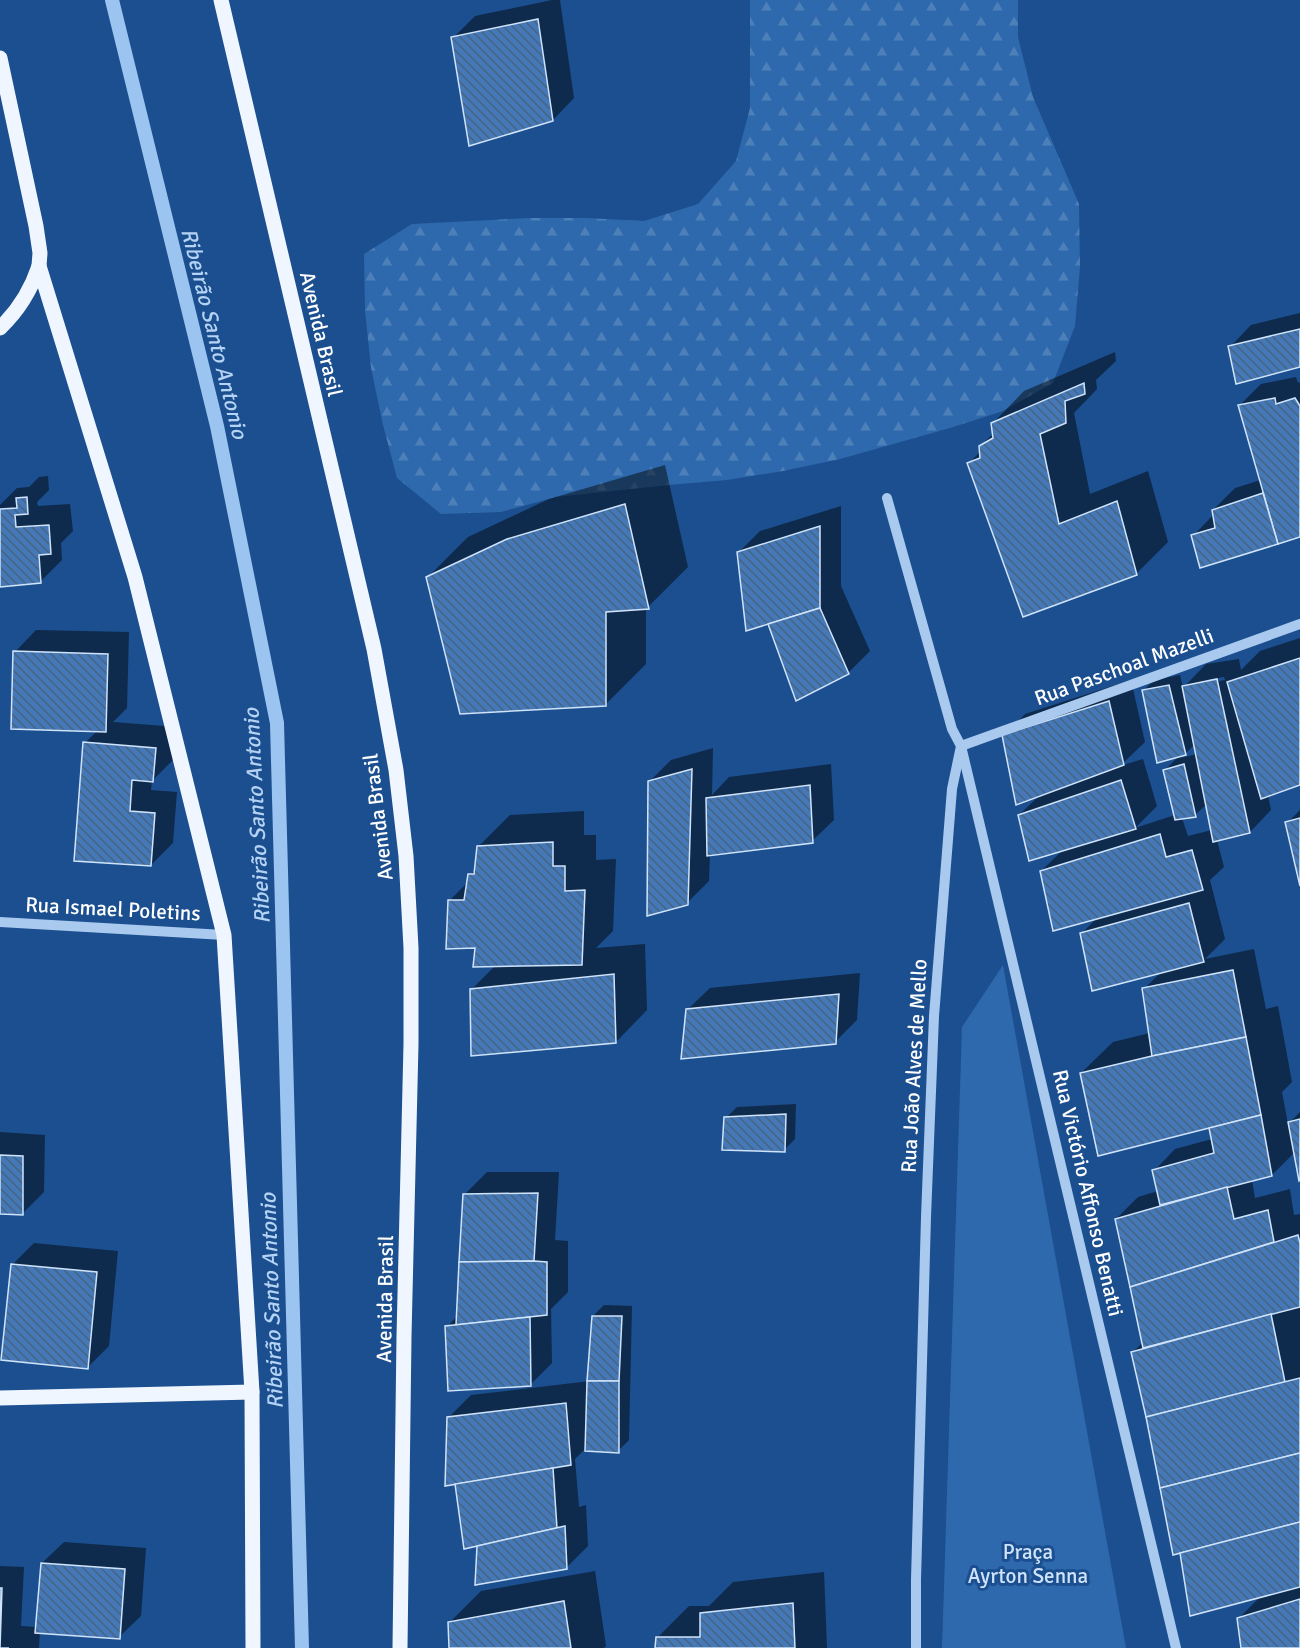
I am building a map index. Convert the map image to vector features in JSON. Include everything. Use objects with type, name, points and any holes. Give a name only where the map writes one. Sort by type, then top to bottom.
[{"type":"main road","name":"Avenida Brasil","points":[[220,0],[374,649],[396,770],[406,856],[411,948],[411,1044],[400,1648]]},
{"type":"main road","points":[[0,58],[40,253],[39,266],[30,290],[11,318],[0,328]]},
{"type":"main road","points":[[39,266],[135,577],[224,935],[252,1392],[253,1648]]},
{"type":"main road","points":[[0,1398],[252,1392]]},
{"type":"street","points":[[887,498],[952,729],[961,746]]},
{"type":"street","name":"Rua Paschoal Mazelli","points":[[961,746],[1300,624]]},
{"type":"street","name":"Rua João Alves de Mello","points":[[916,1648],[926,1217],[934,1016],[952,789],[961,746]]},
{"type":"street","name":"Rua Victório Affonso Benatti","points":[[961,746],[1176,1648]]},
{"type":"street","name":"Rua Ismael Poletins","points":[[0,922],[224,935]]},
{"type":"green space","points":[[750,0],[1018,0],[1018,37],[1033,97],[1079,204],[1080,267],[1075,326],[1053,383],[1003,411],[840,459],[727,480],[556,497],[501,512],[441,514],[397,478],[371,368],[365,310],[364,254],[412,224],[529,218],[644,221],[698,204],[736,161],[750,108]]},
{"type":"green space","name":"Praça Ayrton Senna","points":[[1003,965],[1126,1648],[942,1648],[962,1027]]},
{"type":"building","points":[[538,19],[553,121],[469,146],[451,37]]},
{"type":"building","points":[[1300,329],[1300,367],[1236,384],[1228,346]]},
{"type":"building","points":[[1084,383],[1085,394],[1065,401],[1066,423],[1040,434],[1059,524],[1117,501],[1137,575],[1023,617],[967,463],[980,458],[979,446],[993,438],[991,423]]},
{"type":"building","points":[[1275,398],[1276,404],[1295,398],[1300,406],[1300,537],[1278,544],[1238,405]]},
{"type":"building","points":[[1263,493],[1278,544],[1200,568],[1191,535],[1215,528],[1212,510]]},
{"type":"building","points":[[27,497],[28,514],[15,515],[16,527],[49,525],[51,554],[39,555],[41,583],[0,587],[0,509],[17,508],[16,498]]},
{"type":"building","points":[[625,504],[649,609],[606,612],[606,706],[460,714],[426,577],[507,539]]},
{"type":"building","points":[[820,526],[820,608],[746,631],[737,552]]},
{"type":"building","points":[[820,608],[849,674],[796,701],[768,624]]},
{"type":"building","points":[[13,651],[108,654],[106,732],[11,729]]},
{"type":"building","points":[[1300,658],[1300,785],[1261,799],[1227,682]]},
{"type":"building","points":[[1217,679],[1250,833],[1213,842],[1182,686]]},
{"type":"building","points":[[1169,685],[1186,755],[1157,763],[1142,690]]},
{"type":"building","points":[[1109,701],[1124,765],[1016,805],[1002,735]]},
{"type":"building","points":[[83,742],[156,748],[153,782],[132,780],[130,811],[155,813],[151,866],[74,861]]},
{"type":"building","points":[[1184,764],[1196,817],[1175,820],[1163,770]]},
{"type":"building","points":[[692,769],[688,905],[647,916],[648,781]]},
{"type":"building","points":[[1121,780],[1136,829],[1029,861],[1018,815]]},
{"type":"building","points":[[810,785],[813,843],[707,856],[706,798]]},
{"type":"building","points":[[1300,818],[1300,886],[1285,822]]},
{"type":"building","points":[[1160,834],[1166,857],[1192,850],[1203,890],[1053,931],[1040,871]]},
{"type":"building","points":[[553,842],[553,866],[565,866],[565,891],[585,890],[582,965],[473,967],[475,948],[446,949],[448,900],[464,900],[468,874],[474,874],[477,846]]},
{"type":"building","points":[[1189,903],[1204,962],[1092,991],[1080,933]]},
{"type":"building","points":[[1233,970],[1246,1037],[1152,1056],[1142,988]]},
{"type":"building","points":[[614,974],[616,1043],[471,1056],[470,989]]},
{"type":"building","points":[[839,994],[836,1044],[681,1059],[686,1009]]},
{"type":"building","points":[[1246,1037],[1261,1115],[1098,1156],[1080,1073]]},
{"type":"building","points":[[786,1114],[785,1152],[722,1150],[724,1117]]},
{"type":"building","points":[[1261,1115],[1272,1176],[1160,1205],[1152,1170],[1214,1153],[1209,1128]]},
{"type":"building","points":[[1300,1119],[1300,1180],[1299,1181],[1288,1122]]},
{"type":"building","points":[[0,1155],[23,1156],[23,1215],[0,1214]]},
{"type":"building","points":[[1227,1187],[1234,1219],[1268,1210],[1274,1242],[1130,1287],[1115,1219]]},
{"type":"building","points":[[538,1193],[534,1261],[459,1262],[463,1194]]},
{"type":"building","points":[[1298,1235],[1300,1307],[1143,1348],[1130,1287]]},
{"type":"building","points":[[459,1262],[547,1262],[547,1315],[456,1325]]},
{"type":"building","points":[[11,1264],[97,1272],[88,1369],[1,1360]]},
{"type":"building","points":[[1271,1314],[1285,1382],[1146,1417],[1131,1352]]},
{"type":"building","points":[[592,1316],[622,1316],[619,1381],[587,1381]]},
{"type":"building","points":[[530,1317],[531,1386],[448,1391],[445,1326]]},
{"type":"building","points":[[1300,1378],[1300,1453],[1160,1488],[1146,1417]]},
{"type":"building","points":[[587,1381],[619,1381],[619,1453],[585,1451]]},
{"type":"building","points":[[566,1403],[571,1465],[445,1486],[447,1417]]},
{"type":"building","points":[[1300,1453],[1300,1522],[1173,1555],[1160,1488]]},
{"type":"building","points":[[553,1468],[557,1528],[464,1549],[455,1484]]},
{"type":"building","points":[[1300,1522],[1300,1587],[1190,1616],[1180,1553]]},
{"type":"building","points":[[565,1526],[567,1569],[475,1585],[477,1546]]},
{"type":"building","points":[[41,1563],[125,1569],[120,1639],[35,1633]]},
{"type":"building","points":[[0,1588],[2,1588],[0,1648]]},
{"type":"building","points":[[1300,1599],[1300,1648],[1241,1648],[1237,1618]]},
{"type":"building","points":[[564,1601],[571,1648],[449,1648],[448,1622]]},
{"type":"building","points":[[793,1603],[795,1648],[655,1648],[656,1637],[700,1637],[700,1613]]},
{"type":"waterway","name":"Ribeirão Santo Antonio","points":[[112,0],[217,426],[277,723],[302,1648]]}]
